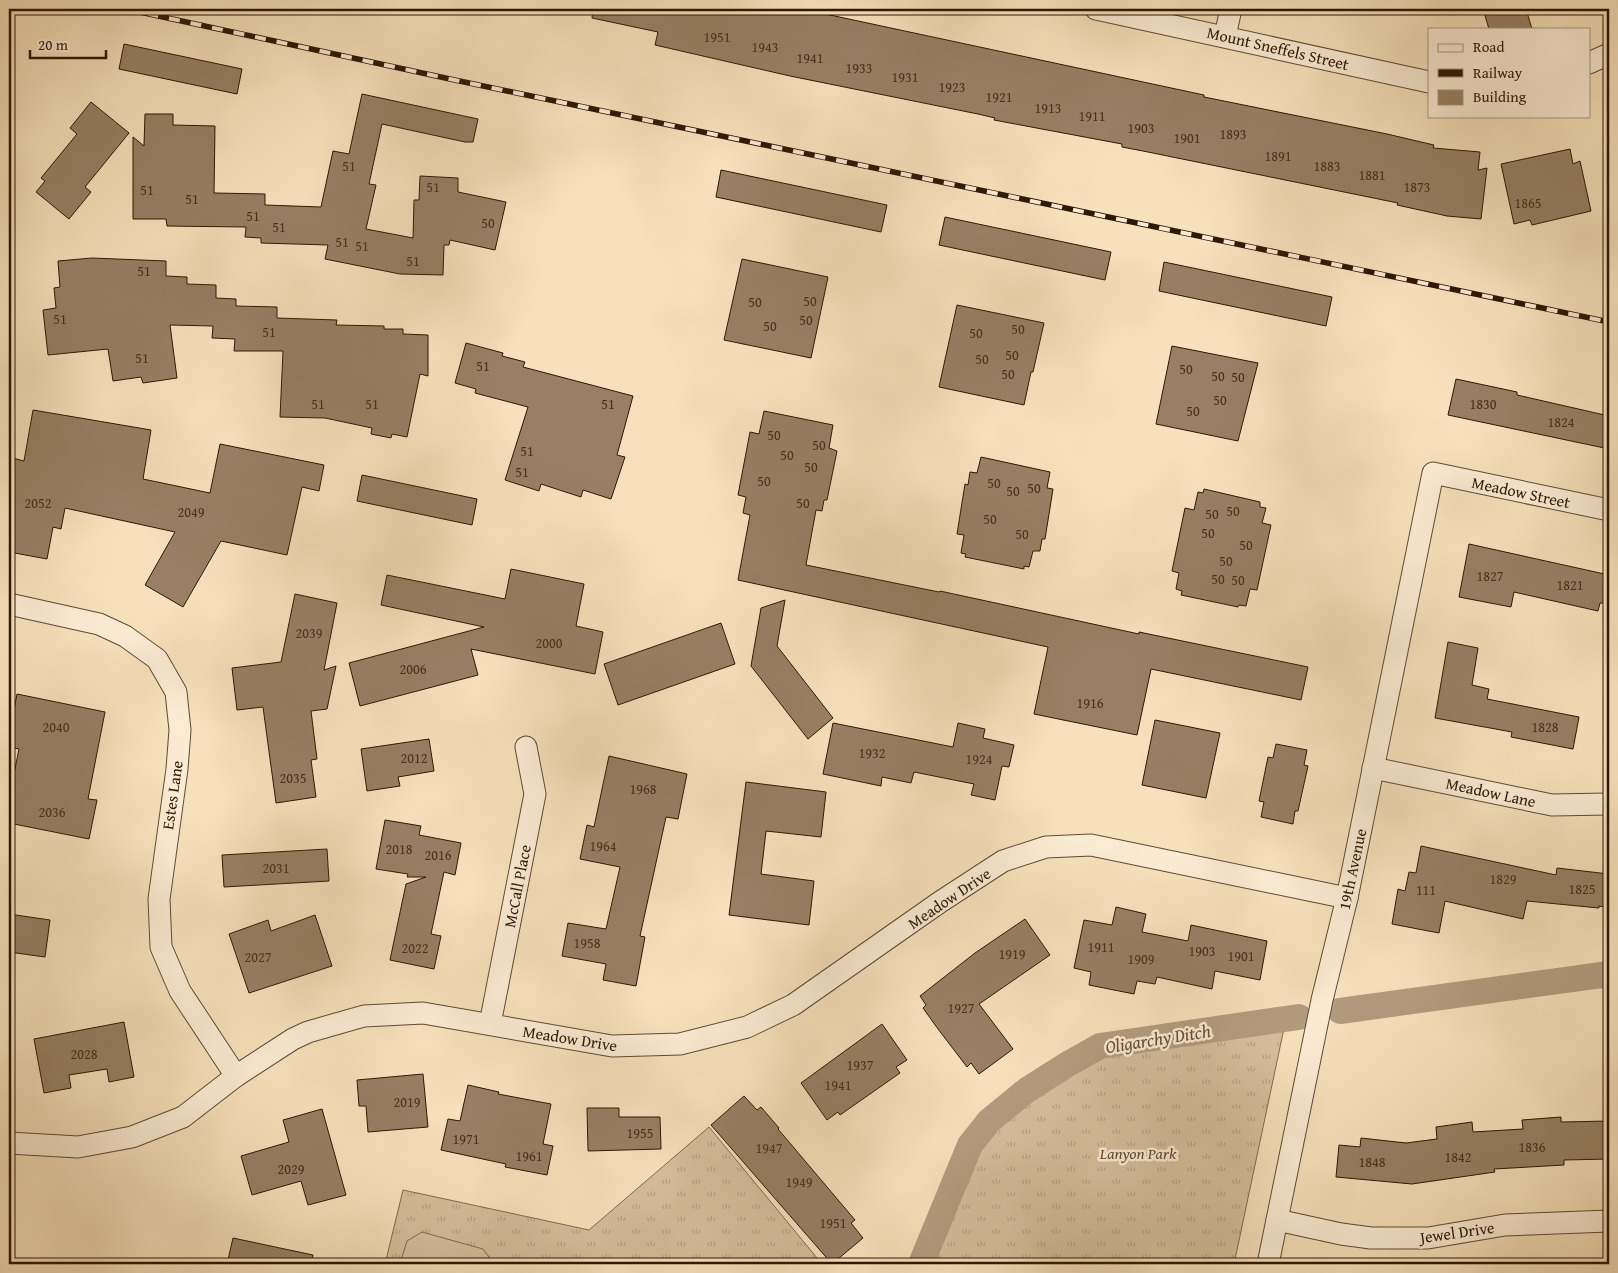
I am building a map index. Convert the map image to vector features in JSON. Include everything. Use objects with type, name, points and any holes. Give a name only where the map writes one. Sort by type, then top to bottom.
[{"type":"street","name":"Mount Sneffels Street","points":[[1096,9],[1428,82]]},
{"type":"street","points":[[1225,36],[1231,9]]},
{"type":"street","points":[[1590,63],[1609,54]]},
{"type":"street","name":"Meadow Street","points":[[1433,473],[1609,510]]},
{"type":"street","name":"19th Avenue","points":[[1268,1264],[1322,1000],[1346,898],[1433,473]]},
{"type":"street","name":"Estes Lane","points":[[9,604],[99,624],[125,636],[157,659],[176,692],[180,730],[177,769],[159,899],[161,947],[180,991],[236,1076]]},
{"type":"street","name":"McCall Place","points":[[490,1024],[535,794],[526,747]]},
{"type":"street","name":"Meadow Lane","points":[[1373,768],[1552,805],[1609,804]]},
{"type":"street","name":"Meadow Drive","points":[[9,1143],[78,1147],[132,1137],[183,1117],[236,1076],[293,1039],[308,1032],[364,1016],[423,1013],[490,1024],[561,1039],[612,1046],[680,1044],[747,1027],[793,1005],[940,902],[1003,862],[1046,847],[1091,844],[1346,898]]},
{"type":"street","name":"Jewel Drive","points":[[1277,1220],[1341,1234],[1372,1238],[1428,1238],[1505,1225],[1609,1221]]},
{"type":"green space","name":"Lanyon Park","points":[[1286,1019],[1234,1264],[921,1264],[970,1145],[989,1121],[1027,1090],[1100,1046]]},
{"type":"green space","points":[[709,1127],[822,1264],[385,1264],[403,1190],[589,1230]]},
{"type":"green space","points":[[422,1232],[483,1249],[494,1264],[400,1264],[407,1241]]},
{"type":"building","points":[[593,9],[802,9],[1204,95],[1204,97],[1387,134],[1434,145],[1433,148],[1480,152],[1478,170],[1487,168],[1481,219],[1447,216],[1397,205],[1398,203],[1122,147],[1122,144],[994,120],[995,118],[978,114],[790,76],[655,45],[658,32],[592,18]]},
{"type":"building","points":[[1483,9],[1526,9],[1532,28],[1489,28]]},
{"type":"building","points":[[124,44],[242,69],[237,94],[119,69]]},
{"type":"building","points":[[362,94],[478,119],[473,142],[465,142],[382,124],[369,184],[376,185],[366,229],[413,238],[414,200],[419,200],[420,176],[458,178],[458,192],[506,202],[495,250],[450,240],[449,245],[444,245],[443,275],[400,274],[325,259],[328,245],[261,243],[261,238],[245,237],[246,227],[167,226],[166,219],[133,219],[133,137],[144,146],[145,114],[173,114],[173,125],[215,126],[214,193],[265,194],[265,205],[321,207],[333,151],[349,154]]},
{"type":"building","points":[[91,102],[129,133],[85,187],[91,192],[69,219],[36,192],[45,181],[41,178],[77,134],[70,128]]},
{"type":"building","points":[[1570,149],[1573,164],[1580,161],[1591,211],[1532,225],[1530,220],[1514,224],[1501,164]]},
{"type":"building","points":[[721,170],[887,205],[881,232],[716,197]]},
{"type":"building","points":[[945,217],[1111,252],[1105,280],[939,245]]},
{"type":"building","points":[[92,258],[166,261],[166,276],[187,277],[187,284],[216,285],[216,298],[236,299],[236,306],[277,307],[277,318],[337,320],[336,325],[384,326],[384,329],[403,329],[403,334],[428,335],[428,376],[420,374],[407,437],[392,434],[391,438],[371,434],[372,428],[325,418],[280,417],[283,351],[234,351],[235,339],[212,338],[213,326],[170,325],[177,378],[143,383],[141,377],[113,381],[108,349],[48,355],[43,310],[56,308],[54,288],[60,287],[58,261]]},
{"type":"building","points":[[742,259],[828,277],[811,358],[724,340]]},
{"type":"building","points":[[1164,262],[1332,297],[1326,326],[1159,291]]},
{"type":"building","points":[[957,305],[1044,323],[1024,405],[939,387]]},
{"type":"building","points":[[466,343],[503,353],[502,356],[525,362],[523,367],[633,396],[617,455],[625,457],[611,499],[583,490],[581,497],[541,484],[539,491],[505,480],[528,407],[475,393],[476,389],[455,383]]},
{"type":"building","points":[[1172,346],[1258,363],[1238,441],[1156,424]]},
{"type":"building","points":[[1456,379],[1517,392],[1517,395],[1609,416],[1609,449],[1448,415]]},
{"type":"building","points":[[33,410],[151,430],[143,479],[210,493],[220,444],[324,465],[319,491],[302,487],[287,555],[221,541],[183,607],[145,585],[175,532],[65,508],[61,529],[53,527],[47,559],[9,552],[9,478],[13,458],[24,461]]},
{"type":"building","points":[[764,411],[833,425],[829,448],[837,451],[827,500],[824,500],[822,511],[816,510],[806,565],[1308,667],[1301,700],[1151,669],[1137,735],[1034,714],[1048,647],[738,580],[750,515],[743,513],[746,497],[738,495],[750,432],[759,434]]},
{"type":"building","points":[[981,457],[1050,472],[1047,488],[1053,489],[1045,539],[1042,539],[1040,551],[1033,551],[1029,567],[1024,566],[1024,569],[965,557],[966,554],[961,553],[964,535],[957,534],[965,484],[968,485],[970,472],[977,473]]},
{"type":"building","points":[[362,475],[477,499],[472,525],[357,501]]},
{"type":"building","points":[[1204,489],[1260,502],[1260,507],[1266,508],[1262,523],[1271,525],[1257,590],[1250,589],[1246,606],[1239,605],[1238,607],[1181,595],[1182,591],[1176,589],[1179,573],[1172,571],[1185,508],[1194,510],[1198,492],[1203,493]]},
{"type":"building","points":[[1469,544],[1609,575],[1609,603],[1600,603],[1598,611],[1514,592],[1511,607],[1459,597]]},
{"type":"building","points":[[511,569],[584,584],[576,626],[603,632],[595,674],[471,649],[478,675],[360,706],[349,663],[484,627],[381,605],[387,575],[505,599]]},
{"type":"building","points":[[295,594],[337,603],[324,670],[336,666],[327,709],[311,711],[317,759],[311,760],[316,797],[276,803],[263,707],[237,710],[232,668],[281,662]]},
{"type":"building","points":[[785,600],[777,646],[833,718],[808,739],[751,666],[761,608]]},
{"type":"building","points":[[721,623],[735,664],[618,705],[604,664]]},
{"type":"building","points":[[1448,642],[1478,648],[1472,685],[1489,689],[1487,699],[1579,717],[1573,749],[1511,737],[1512,732],[1435,718]]},
{"type":"building","points":[[17,694],[105,712],[88,799],[97,800],[89,839],[9,823],[9,798],[19,749],[9,747],[9,736]]},
{"type":"building","points":[[1155,720],[1220,733],[1206,798],[1142,785]]},
{"type":"building","points":[[833,723],[953,747],[958,723],[985,729],[983,738],[1014,745],[1009,767],[1002,766],[995,800],[971,795],[974,784],[914,772],[911,783],[882,777],[881,786],[823,774]]},
{"type":"building","points":[[429,739],[434,771],[398,777],[400,786],[367,791],[361,749]]},
{"type":"building","points":[[1276,744],[1307,750],[1304,765],[1308,766],[1298,811],[1295,811],[1293,824],[1261,817],[1264,802],[1259,801],[1268,757],[1273,758]]},
{"type":"building","points":[[609,756],[687,774],[678,819],[666,817],[640,936],[645,937],[636,986],[603,980],[606,964],[562,956],[568,923],[606,929],[620,867],[580,859],[587,825],[594,827]]},
{"type":"building","points":[[746,782],[826,792],[821,837],[766,831],[761,874],[814,881],[809,925],[729,915]]},
{"type":"building","points":[[385,820],[421,826],[419,835],[461,843],[455,875],[444,872],[431,934],[441,936],[434,969],[390,960],[406,884],[426,877],[407,877],[408,874],[376,869]]},
{"type":"building","points":[[1421,846],[1556,875],[1557,868],[1609,874],[1609,908],[1527,901],[1523,919],[1445,901],[1439,933],[1392,924],[1398,889],[1405,891],[1409,872],[1416,873]]},
{"type":"building","points":[[327,849],[329,881],[224,887],[222,855]]},
{"type":"building","points":[[1116,907],[1146,914],[1142,932],[1188,941],[1191,925],[1267,941],[1260,980],[1215,971],[1212,989],[1157,977],[1155,984],[1137,981],[1134,994],[1089,985],[1091,972],[1074,968],[1084,920],[1112,925]]},
{"type":"building","points":[[9,914],[50,920],[45,957],[9,952]]},
{"type":"building","points":[[315,915],[332,966],[249,993],[229,934],[268,920],[271,931]]},
{"type":"building","points":[[1025,919],[1050,955],[979,1004],[1013,1049],[979,1074],[971,1063],[967,1067],[938,1029],[923,1008],[926,1005],[920,996],[975,953]]},
{"type":"building","points":[[124,1022],[134,1077],[109,1082],[107,1069],[69,1075],[71,1088],[44,1093],[34,1039]]},
{"type":"building","points":[[882,1024],[907,1060],[896,1067],[900,1073],[840,1115],[838,1112],[827,1120],[801,1083]]},
{"type":"building","points":[[423,1074],[428,1127],[368,1132],[366,1106],[359,1106],[357,1080]]},
{"type":"building","points":[[468,1085],[499,1092],[498,1094],[551,1104],[543,1144],[553,1146],[547,1175],[505,1167],[506,1164],[441,1150],[448,1119],[460,1121]]},
{"type":"building","points":[[744,1096],[757,1110],[761,1107],[855,1220],[851,1223],[863,1238],[832,1264],[711,1125]]},
{"type":"building","points":[[587,1108],[619,1108],[619,1117],[660,1117],[661,1149],[588,1151]]},
{"type":"building","points":[[322,1109],[346,1195],[308,1205],[301,1181],[252,1195],[241,1156],[289,1142],[283,1120]]},
{"type":"building","points":[[1561,1117],[1561,1122],[1609,1121],[1609,1159],[1564,1160],[1564,1165],[1494,1169],[1495,1172],[1412,1184],[1336,1177],[1339,1145],[1360,1147],[1361,1138],[1406,1143],[1437,1139],[1436,1127],[1472,1122],[1473,1132],[1523,1129],[1522,1120]]},
{"type":"building","points":[[233,1238],[313,1255],[312,1264],[227,1264]]},
{"type":"waterway","name":"Oligarchy Ditch","points":[[1340,1011],[1609,974]]},
{"type":"waterway","name":"Oligarchy Ditch","points":[[921,1264],[970,1145],[989,1121],[1027,1090],[1100,1046],[1299,1017]]},
{"type":"railway","points":[[126,9],[450,79],[1609,322]]}]
